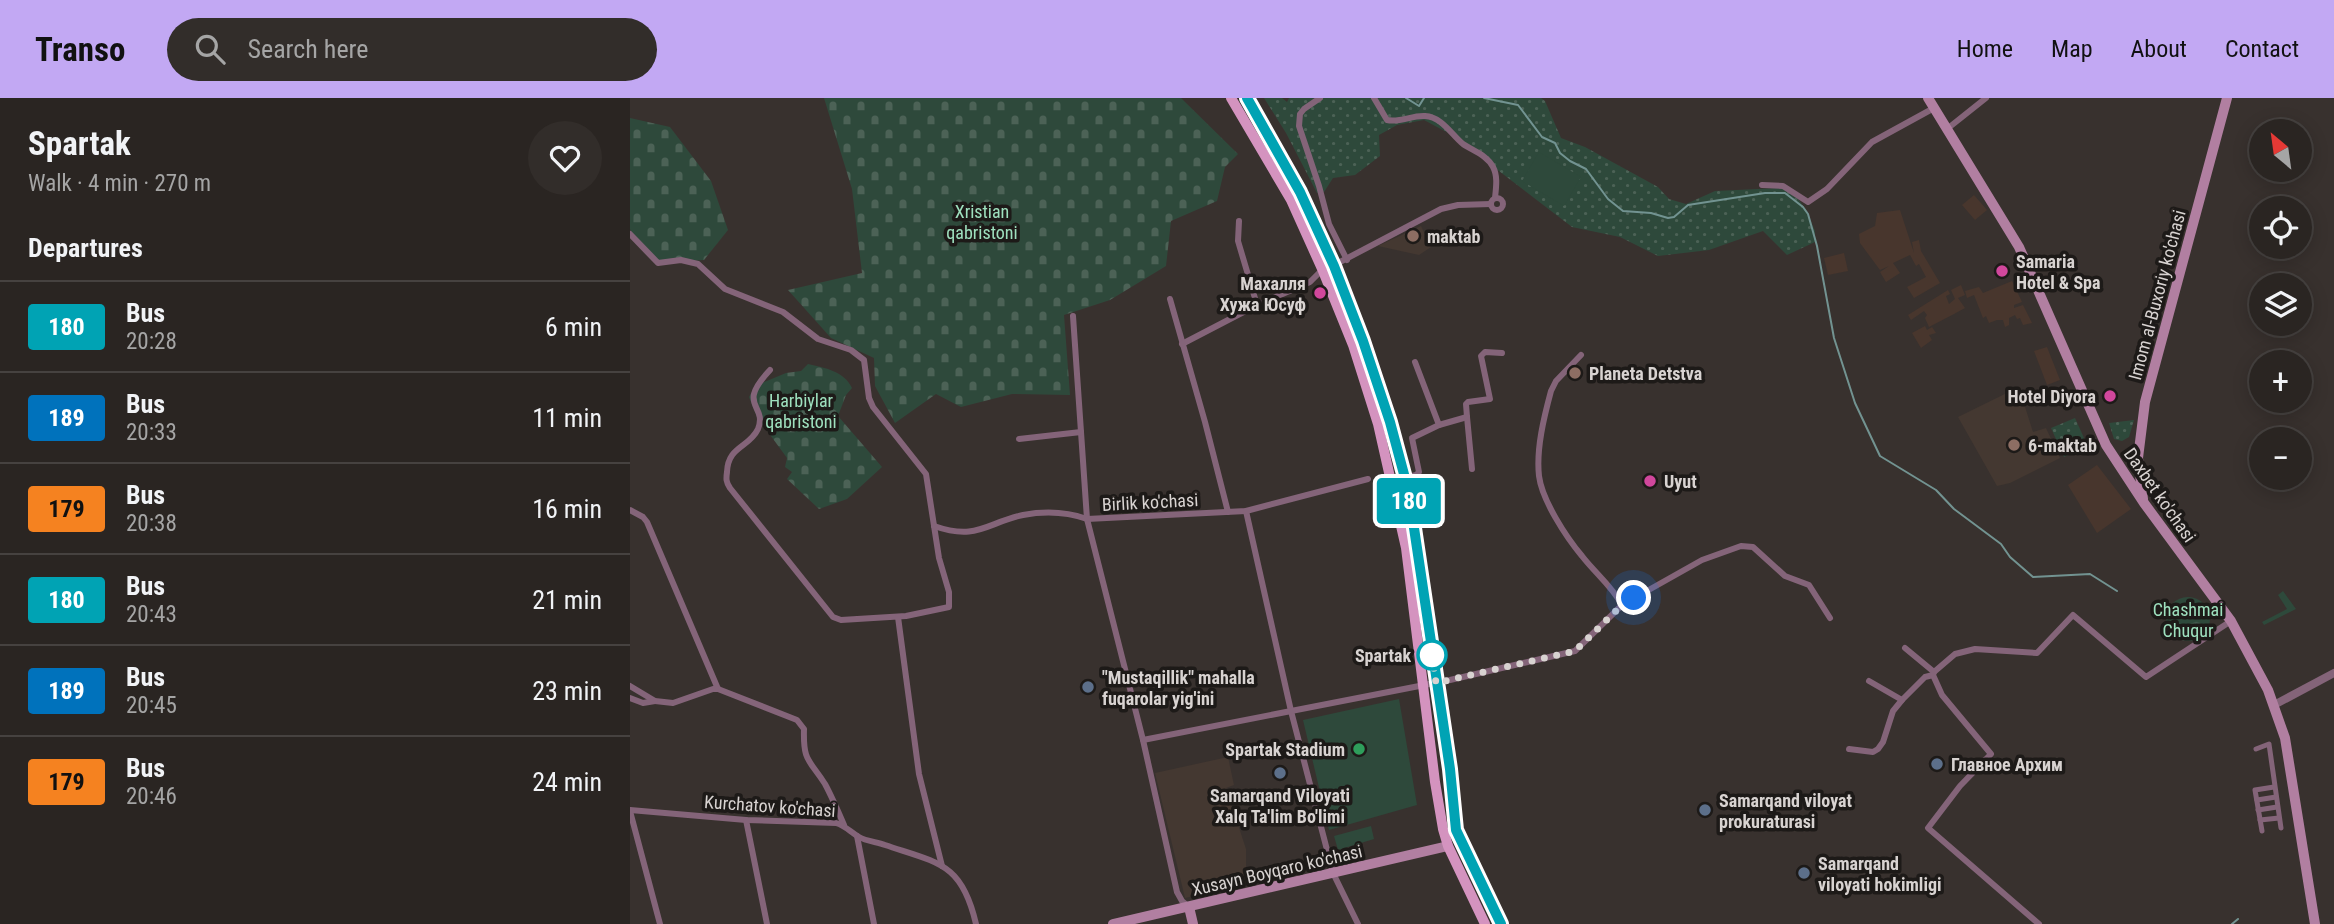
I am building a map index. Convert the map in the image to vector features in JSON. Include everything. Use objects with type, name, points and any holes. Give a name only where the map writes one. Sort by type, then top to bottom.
[{"type":"main road","points":[[1231,98],[1291,200],[1353,345],[1391,474],[1406,548],[1425,684],[1450,769],[1456,830],[1501,924]]},
{"type":"main road","points":[[1247,98],[1300,192],[1334,266],[1390,422],[1405,478],[1435,782],[1448,846],[1485,924]]},
{"type":"main road","name":"Daxbet ko'chasi","points":[[1928,98],[2018,244],[2104,440],[2144,503],[2231,621],[2255,663],[2285,738],[2315,924]]},
{"type":"main road","name":"Imom al-Buxoriy ko'chasi","points":[[2144,503],[2138,458],[2145,402],[2227,98]]},
{"type":"main road","name":"Xusayn Boyqaro ko'chasi","points":[[1113,924],[1448,846]]},
{"type":"main road","points":[[1189,907],[1193,924]]},
{"type":"street","points":[[1320,98],[1300,114],[1299,126],[1329,224],[1347,260]]},
{"type":"street","points":[[1182,344],[1257,304],[1310,282],[1323,271],[1441,209],[1493,201],[1495,171],[1486,158],[1433,118],[1418,116],[1387,120],[1374,98]]},
{"type":"street","points":[[1947,128],[1986,98]]},
{"type":"street","points":[[1762,185],[1790,189],[1808,202],[1834,183],[1872,142],[1934,108]]},
{"type":"street","points":[[1239,221],[1238,241],[1257,304]]},
{"type":"street","points":[[630,234],[658,264],[681,260],[698,264],[725,289],[769,305],[797,321],[818,339],[860,356],[866,366],[869,398],[873,407],[926,474],[939,558],[949,592],[949,607],[898,617],[841,620],[832,617],[727,483],[727,463],[732,454],[758,429],[759,418],[752,393],[770,370]]},
{"type":"street","points":[[1170,299],[1228,512]]},
{"type":"street","points":[[1073,316],[1087,519],[1143,740],[1177,892],[1189,907]]},
{"type":"street","points":[[1472,469],[1466,403],[1490,397],[1482,353],[1502,353]]},
{"type":"street","points":[[1581,355],[1556,381],[1551,391],[1538,460],[1539,477],[1569,541],[1610,587],[1622,605]]},
{"type":"street","points":[[1415,362],[1439,425]]},
{"type":"street","points":[[1405,478],[1416,475],[1420,467],[1412,438],[1439,425],[1467,417]]},
{"type":"street","points":[[1019,439],[1081,432]]},
{"type":"street","name":"Birlik ko'chasi","points":[[934,526],[959,532],[985,530],[1021,516],[1040,513],[1074,515],[1087,519],[1246,511],[1368,479]]},
{"type":"street","points":[[630,510],[643,516],[647,522],[718,689]]},
{"type":"street","points":[[1246,511],[1291,711],[1333,873],[1358,924]]},
{"type":"street","points":[[1143,740],[1575,651],[1622,605],[1702,560],[1747,545],[1754,548],[1785,576],[1809,585],[1830,618]]},
{"type":"street","points":[[1849,749],[1873,752],[1878,749],[1893,711],[1925,677],[1955,654],[1975,649],[2037,653],[2073,615],[2146,677],[2231,621]]},
{"type":"street","points":[[898,617],[919,774],[942,866],[952,872],[966,889],[976,924]]},
{"type":"street","points":[[1905,648],[1933,673],[1942,695],[1991,754],[1928,828],[2039,924]]},
{"type":"street","points":[[2274,705],[2334,673]]},
{"type":"street","points":[[1869,681],[1902,700]]},
{"type":"street","points":[[630,686],[655,701]]},
{"type":"street","points":[[630,698],[643,703],[680,702],[718,689],[797,720],[804,729],[808,764],[826,786],[844,825]]},
{"type":"street","points":[[2256,749],[2269,744],[2281,828]]},
{"type":"street","points":[[2262,831],[2255,790],[2274,787]]},
{"type":"street","points":[[2256,800],[2276,797]]},
{"type":"street","points":[[2258,810],[2277,807]]},
{"type":"street","points":[[630,810],[660,924]]},
{"type":"street","name":"Kurchatov ko'chasi","points":[[630,810],[746,820],[836,823],[844,825],[857,836],[942,866]]},
{"type":"street","points":[[2260,820],[2279,818]]},
{"type":"street","points":[[746,820],[767,924]]},
{"type":"street","points":[[857,836],[874,924]]},
{"type":"shaded area","points":[[1974,195],[1987,210],[1975,220],[1962,205]]},
{"type":"shaded area","points":[[1900,210],[1914,253],[1912,242],[1919,240],[1921,251],[1940,283],[1914,298],[1907,287],[1926,277],[1919,264],[1916,266],[1910,255],[1893,263],[1900,273],[1886,282],[1880,272],[1889,266],[1880,270],[1860,243],[1859,234],[1875,226],[1877,213]]},
{"type":"shaded area","name":"maktab","points":[[1421,226],[1431,247],[1419,255],[1378,246]]},
{"type":"shaded area","points":[[1844,253],[1848,271],[1828,275],[1824,258]]},
{"type":"shaded area","points":[[2012,281],[2022,302],[2014,305],[2014,308],[2023,305],[2032,323],[2023,325],[2015,315],[2009,318],[2009,325],[2005,327],[2003,320],[1989,323],[1986,316],[1983,318],[1974,295],[1967,298],[1965,291],[1979,287],[1983,293]]},
{"type":"shaded area","points":[[1961,285],[1965,295],[1958,298],[1965,308],[1929,327],[1924,311],[1911,320],[1908,315],[1948,290],[1950,294],[1946,296],[1949,304],[1955,299],[1951,290]]},
{"type":"shaded area","points":[[1925,326],[1927,330],[1932,327],[1936,333],[1929,335],[1932,340],[1921,348],[1912,333]]},
{"type":"shaded area","points":[[2047,347],[2060,380],[2047,385],[2034,351]]},
{"type":"shaded area","name":"6-maktab","points":[[2013,390],[2021,394],[2033,432],[2046,428],[2060,458],[2010,483],[1997,486],[1958,417]]},
{"type":"shaded area","points":[[2097,465],[2131,509],[2097,533],[2068,485]]},
{"type":"shaded area","points":[[1228,757],[1234,785],[1226,788],[1246,849],[1246,869],[1256,882],[1185,898],[1155,773]]},
{"type":"green space","name":"Xristian qabristoni","points":[[824,98],[1181,98],[1238,154],[1225,167],[1217,201],[1171,221],[1166,266],[1110,300],[1064,315],[1070,395],[1012,394],[961,407],[936,394],[895,423],[875,386],[874,358],[831,338],[788,290],[862,273],[852,189]]},
{"type":"green space","points":[[1264,98],[1282,98],[1287,102],[1289,98],[1541,98],[1545,101],[1561,138],[1585,147],[1658,187],[1669,199],[1686,204],[1715,191],[1782,188],[1797,197],[1807,212],[1815,231],[1815,242],[1787,255],[1763,231],[1709,250],[1658,256],[1620,237],[1572,227],[1452,135],[1424,120],[1397,125],[1379,135],[1380,156],[1355,175],[1333,178],[1324,192],[1317,193],[1286,133]]},
{"type":"green space","points":[[630,118],[670,127],[711,181],[728,230],[704,260],[659,263],[635,241],[630,229]]},
{"type":"green space","points":[[1539,152],[1581,177],[1564,206],[1522,181]]},
{"type":"green space","name":"Harbiylar qabristoni","points":[[808,364],[833,371],[849,382],[852,388],[846,395],[838,416],[882,467],[847,499],[819,509],[787,479],[792,472],[785,467],[787,458],[757,417],[749,397],[755,386],[786,373],[801,371]]},
{"type":"green space","points":[[2075,418],[2088,447],[2064,457],[2051,428]]},
{"type":"green space","points":[[2134,420],[2129,437],[2122,441],[2114,439],[2109,423]]},
{"type":"green space","points":[[2283,591],[2296,609],[2264,625],[2262,622],[2287,609],[2278,595]]},
{"type":"green space","name":"Chashmai Chuqur","points":[[2188,597],[2197,598],[2204,603],[2209,610],[2209,628],[2204,635],[2197,640],[2188,641],[2179,640],[2172,635],[2167,628],[2166,619],[2167,610],[2172,603],[2179,598]]},
{"type":"green space","name":"Spartak Stadium","points":[[1399,699],[1417,805],[1329,830],[1303,720]]},
{"type":"green space","points":[[1371,826],[1374,839],[1338,850],[1334,836]]},
{"type":"waterway","points":[[1406,98],[1419,106],[1424,98]]},
{"type":"waterway","points":[[1484,98],[1518,105],[1542,137],[1555,143],[1560,153],[1570,161],[1586,169],[1608,199],[1623,211],[1651,213],[1668,218],[1674,217],[1688,205],[1765,193],[1785,193],[1803,207],[1808,214],[1817,246],[1834,338],[1855,403],[1880,456],[1936,490],[1954,509],[2001,544],[2010,557],[2033,577],[2090,574],[2117,591]]},
{"type":"waterway","points":[[2232,924],[2238,919]]},
{"type":"bus line","name":"180","points":[[1247,98],[1300,192],[1334,266],[1390,422],[1405,478],[1414,528],[1450,769],[1456,830],[1501,924]]},
{"type":"place","name":"maktab","points":[[1413,236]]},
{"type":"place","name":"Samaria Hotel & Spa","points":[[2002,271]]},
{"type":"place","name":"Махалля Хужа Юсуф","points":[[1320,293]]},
{"type":"place","name":"Planeta Detstva","points":[[1575,373]]},
{"type":"place","name":"Hotel Diyora","points":[[2110,396]]},
{"type":"place","name":"6-maktab","points":[[2014,445]]},
{"type":"place","name":"Uyut","points":[[1650,481]]},
{"type":"place","name":"Spartak","points":[[1432,655]]},
{"type":"place","name":"\"Mustaqillik\" mahalla fuqarolar yig'ini","points":[[1088,687]]},
{"type":"place","name":"Spartak Stadium","points":[[1359,749]]},
{"type":"place","name":"Главное Архим","points":[[1937,764]]},
{"type":"place","name":"Samarqand Viloyati Xalq Ta'lim Bo'limi","points":[[1280,773]]},
{"type":"place","name":"Samarqand viloyat prokuraturasi","points":[[1705,810]]},
{"type":"place","name":"Samarqand viloyati hokimligi","points":[[1804,873]]},
{"type":"route","points":[[1432,655],[1430,643],[1436,683],[1575,651],[1622,605],[1634,598]]}]
